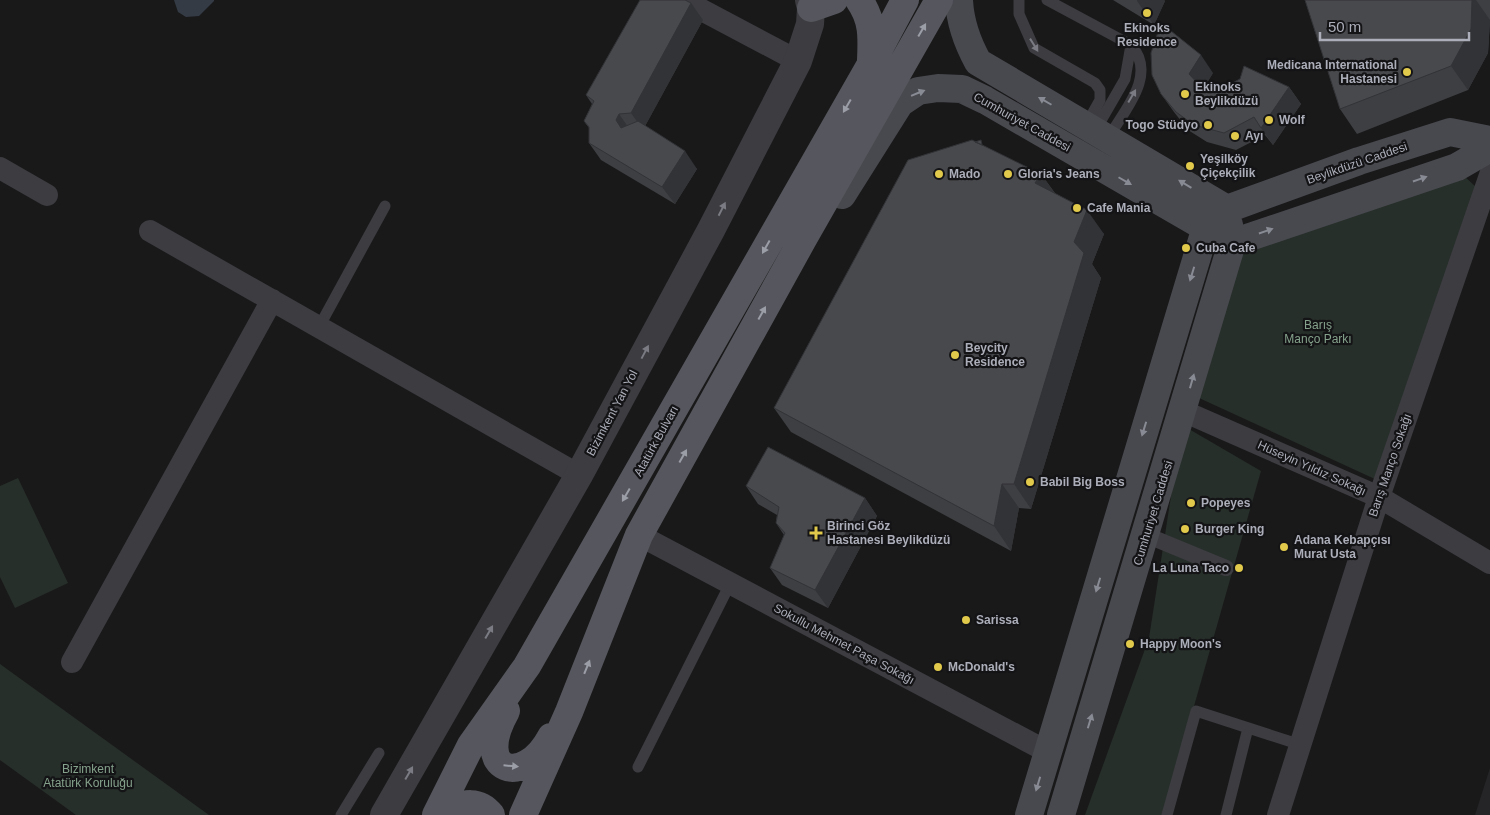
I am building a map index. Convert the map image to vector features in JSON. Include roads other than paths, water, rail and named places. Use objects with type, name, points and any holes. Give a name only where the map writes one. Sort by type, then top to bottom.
[{"type":"main road","points":[[859,0],[867,12],[872,27],[871,64]]},
{"type":"main road","name":"Atatürk Bulvarı","points":[[436,815],[471,744],[527,666],[871,64],[905,0]]},
{"type":"main road","points":[[523,815],[569,712],[639,535],[803,239],[939,0]]},
{"type":"main road","points":[[959,0],[959,15],[967,40],[978,62],[1227,209],[1206,227],[1029,815]]},
{"type":"main road","name":"Cumhuriyet Caddesi","points":[[803,239],[840,198],[900,103],[918,91],[953,87],[962,89],[985,100],[1232,243]]},
{"type":"main road","name":"Beylikdüzü Caddesi","points":[[1227,209],[1359,161],[1450,132],[1490,140]]},
{"type":"main road","points":[[1232,243],[1457,167],[1490,148]]},
{"type":"main road","name":"Cumhuriyet Caddesi","points":[[1062,815],[1232,243],[1227,209]]},
{"type":"main road","points":[[1153,398],[1183,411]]},
{"type":"main road","points":[[527,666],[522,684],[494,736],[495,758],[502,765],[513,767],[522,766],[534,760],[541,754],[558,722],[569,712]]},
{"type":"main road","points":[[1048,752],[1076,768]]},
{"type":"main road","points":[[451,815],[459,806],[467,804],[484,807],[491,815]]},
{"type":"street","points":[[683,0],[798,61]]},
{"type":"street","name":"Bizimkent Yan Yol","points":[[384,815],[579,475],[711,230],[798,61],[818,3]]},
{"type":"street","points":[[0,168],[48,195]]},
{"type":"street","name":"Barış Manço Sokağı","points":[[1278,815],[1379,497],[1490,175]]},
{"type":"street","points":[[150,231],[579,475]]},
{"type":"street","points":[[72,662],[272,300]]},
{"type":"street","name":"Hüseyin Yıldız Sokağı","points":[[1183,411],[1379,497],[1490,563]]},
{"type":"street","name":"Sokullu Mehmet Paşa Sokağı","points":[[639,535],[1048,752]]},
{"type":"street","points":[[1146,535],[1226,568]]},
{"type":"lane","points":[[1019,0],[1019,14],[1034,48],[1095,83],[1100,90],[1096,132]]},
{"type":"lane","points":[[1047,0],[1131,45],[1137,51],[1142,66],[1141,82],[1096,132]]},
{"type":"lane","points":[[1096,132],[1125,79],[1131,45]]},
{"type":"lane","points":[[320,327],[384,206]]},
{"type":"lane","points":[[638,767],[730,584]]},
{"type":"lane","points":[[1167,815],[1196,711],[1301,745]]},
{"type":"lane","points":[[1226,815],[1248,728]]},
{"type":"lane","points":[[341,815],[379,753]]},
{"type":"place","name":"Ekinoks Residence","points":[[1147,13]]},
{"type":"place","name":"Medicana International Hastanesi","points":[[1407,72]]},
{"type":"place","name":"Ekinoks Beylikdüzü","points":[[1185,94]]},
{"type":"place","name":"Wolf","points":[[1269,120]]},
{"type":"place","name":"Togo Stüdyo","points":[[1208,125]]},
{"type":"place","name":"Ayı","points":[[1235,136]]},
{"type":"place","name":"Yeşilköy Çiçekçilik","points":[[1190,166]]},
{"type":"place","name":"Mado","points":[[939,174]]},
{"type":"place","name":"Gloria's Jeans","points":[[1008,174]]},
{"type":"place","name":"Cafe Mania","points":[[1077,208]]},
{"type":"place","name":"Cuba Cafe","points":[[1186,248]]},
{"type":"place","name":"Beycity Residence","points":[[955,355]]},
{"type":"place","name":"Babil Big Boss","points":[[1030,482]]},
{"type":"place","name":"Popeyes","points":[[1191,503]]},
{"type":"place","name":"Burger King","points":[[1185,529]]},
{"type":"place","name":"Birinci Göz Hastanesi Beylikdüzü","points":[[816,533]]},
{"type":"place","name":"Adana Kebapçısı Murat Usta","points":[[1284,547]]},
{"type":"place","name":"La Luna Taco","points":[[1239,568]]},
{"type":"place","name":"Sarissa","points":[[966,620]]},
{"type":"place","name":"Happy Moon's","points":[[1130,644]]},
{"type":"place","name":"McDonald's","points":[[938,667]]},
{"type":"park label","name":"Barış Manço Parkı","points":[[1318,332]]},
{"type":"park label","name":"Bizimkent Atatürk Koruluğu","points":[[88,776]]}]
